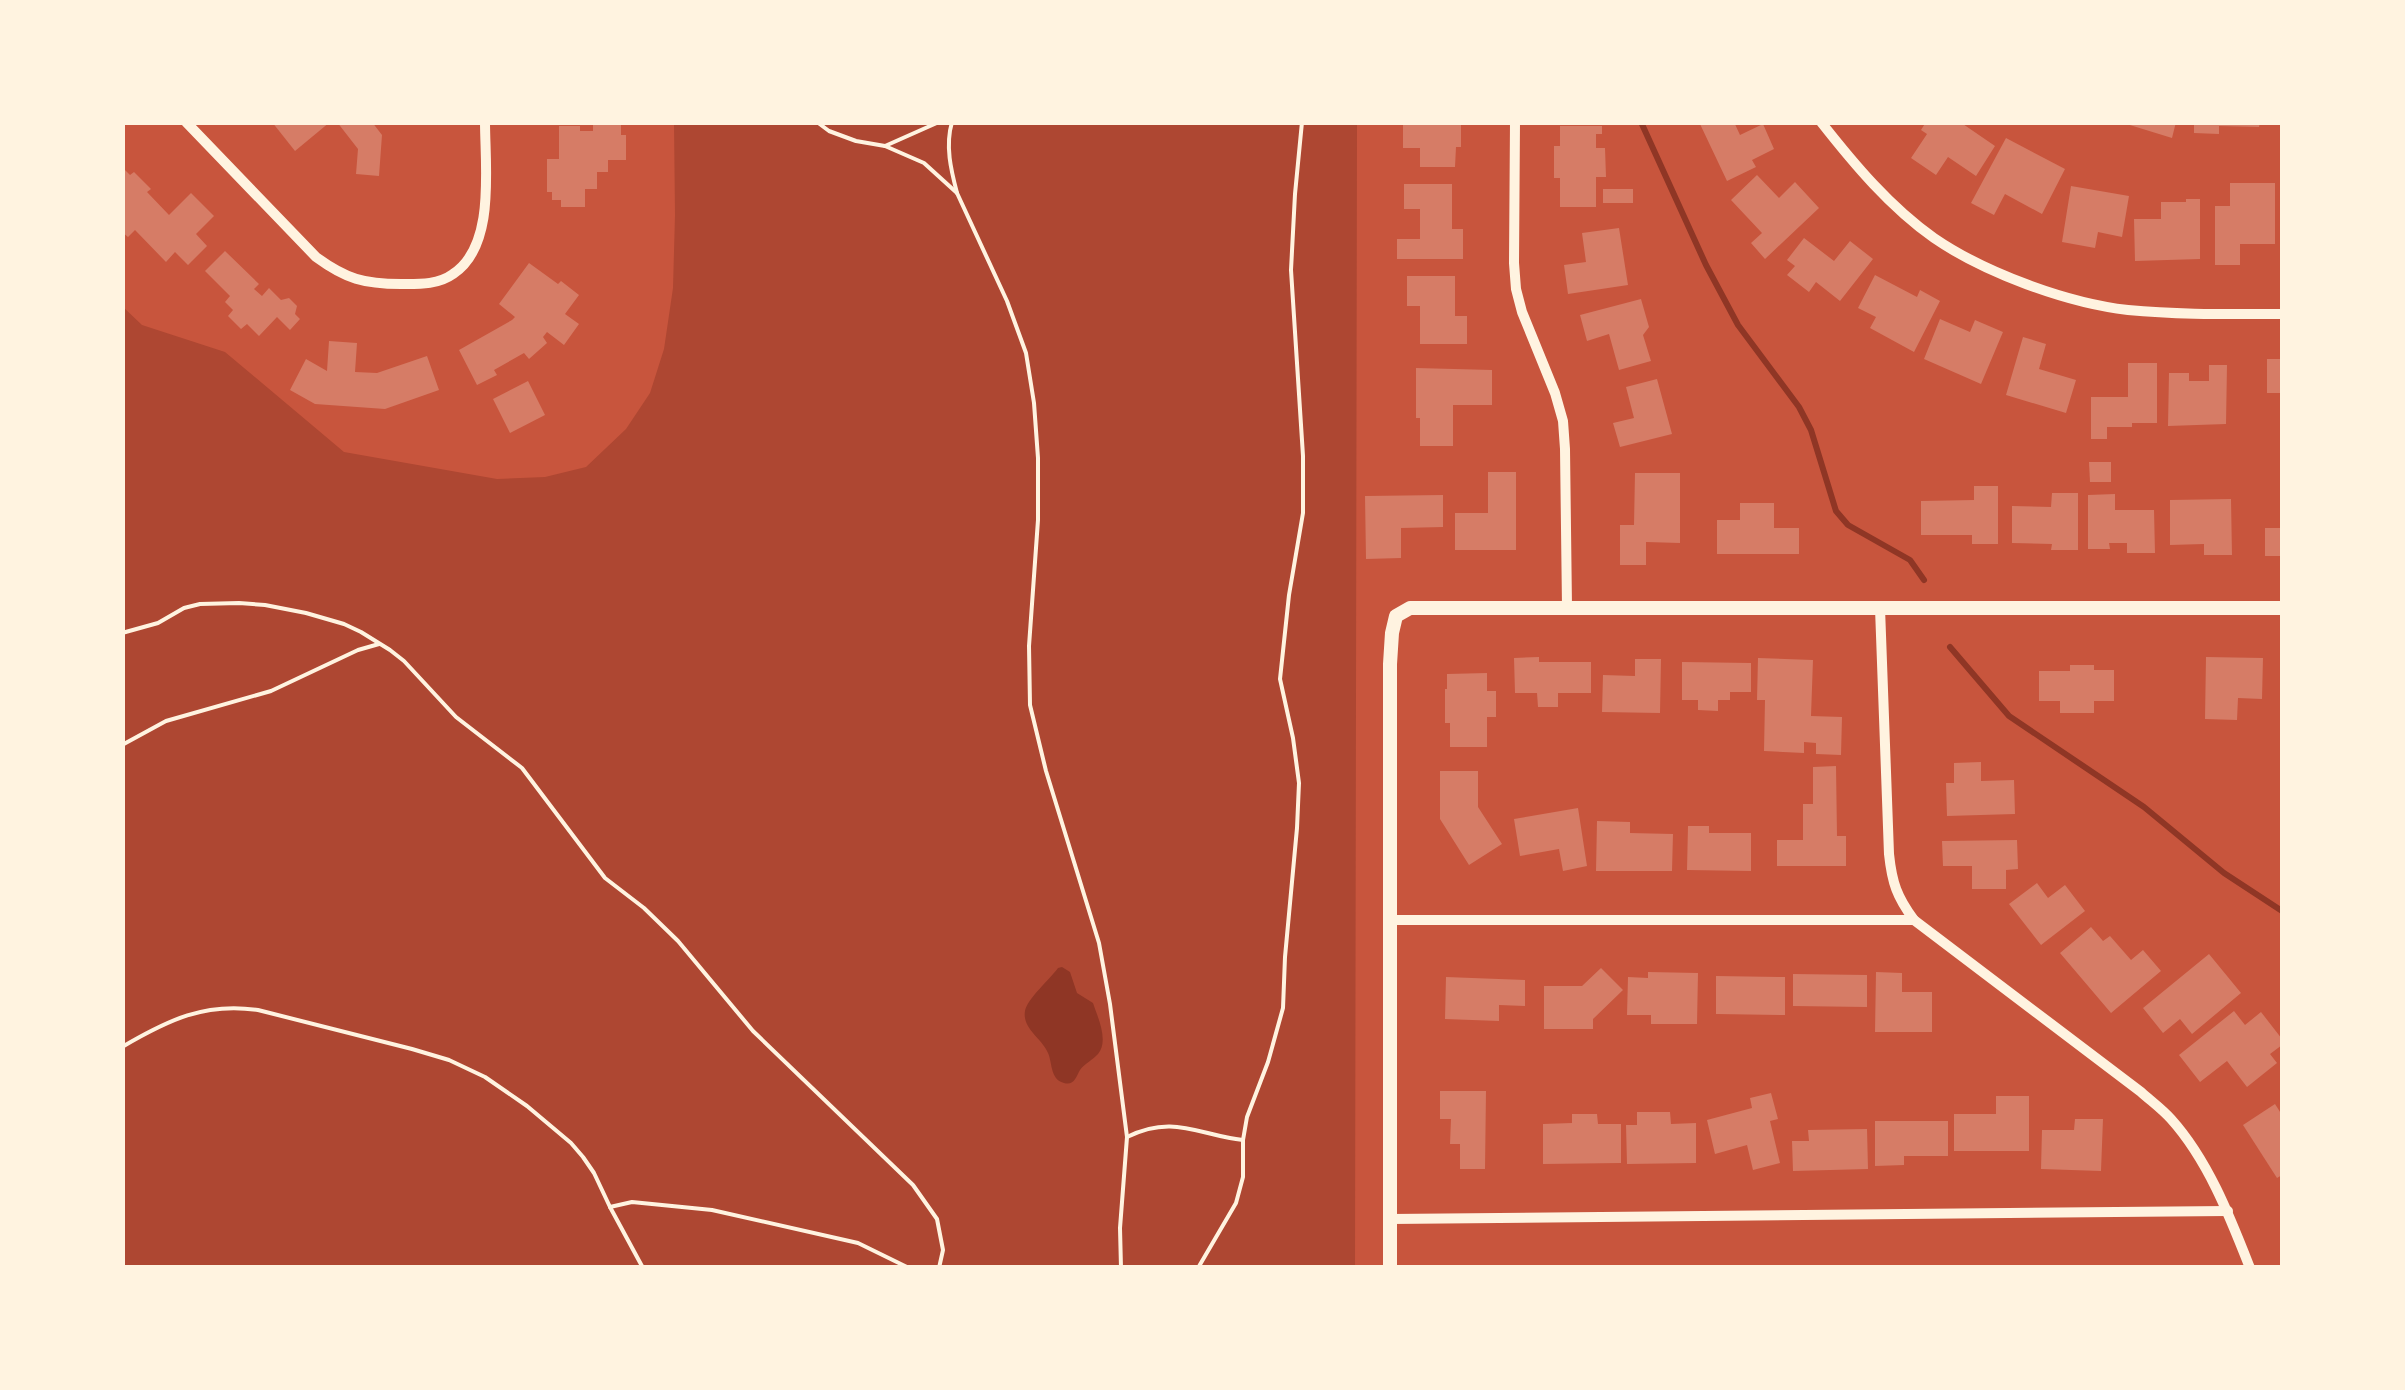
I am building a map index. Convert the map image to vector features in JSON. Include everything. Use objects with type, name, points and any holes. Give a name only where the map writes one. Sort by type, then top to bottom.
[{"type":"street","points":[[186,122],[316,256],[338,273],[377,284],[428,284],[452,276],[468,260],[479,237],[485,208],[485,122]]},
{"type":"street","points":[[1515,122],[1516,289],[1563,421],[1567,607]]},
{"type":"street","points":[[1821,122],[1898,208],[1936,238],[2004,276],[2062,296],[2125,309],[2282,314]]},
{"type":"street","points":[[1390,1268],[1390,664],[1396,616],[1410,608],[2282,608]]},
{"type":"street","points":[[1880,608],[1889,854],[1892,880],[1900,901],[1914,920],[2141,1092],[2172,1120],[2228,1211],[2250,1268]]},
{"type":"street","points":[[1390,920],[1914,920]]},
{"type":"street","points":[[1390,1219],[2228,1211]]},
{"type":"path","points":[[817,122],[829,131],[885,146],[924,163],[957,193]]},
{"type":"path","points":[[885,146],[939,122]]},
{"type":"path","points":[[952,122],[950,166],[957,193],[1007,301],[1026,353],[1034,403],[1038,520],[1029,646],[1030,704],[1046,771],[1100,943],[1110,1004],[1128,1136],[1120,1268]]},
{"type":"path","points":[[1198,1268],[1236,1203],[1243,1177],[1247,1117],[1283,1008],[1299,782],[1280,679],[1303,513],[1291,270],[1302,122]]},
{"type":"path","points":[[122,633],[158,624],[184,608],[200,604],[264,605],[344,624],[404,661],[456,717],[522,768],[605,878],[669,932],[753,1031],[914,1185],[937,1218],[942,1250],[939,1268]]},
{"type":"path","points":[[122,745],[166,721],[271,691],[379,644]]},
{"type":"path","points":[[122,1046],[200,1010],[236,1007],[278,1014],[449,1060],[484,1077],[527,1106],[571,1143],[594,1173],[643,1268]]},
{"type":"path","points":[[1128,1136],[1172,1125],[1243,1140]]},
{"type":"path","points":[[610,1208],[632,1202],[712,1210],[858,1243],[909,1268]]},
{"type":"shaded area","points":[[674,123],[1357,123],[1355,1267],[123,1267],[122,306],[142,325],[225,352],[344,452],[497,479],[545,477],[586,467],[626,429],[650,393],[664,349],[673,288]]},
{"type":"shaded area","points":[[1062,967],[1070,972],[1077,993],[1093,1003],[1103,1036],[1098,1054],[1067,1084],[1056,1078],[1047,1051],[1025,1017],[1030,1001]]},
{"type":"building","points":[[272,122],[330,122],[295,151]]},
{"type":"building","points":[[337,122],[372,122],[382,135],[379,176],[356,174],[358,149]]},
{"type":"building","points":[[593,122],[621,122],[621,135],[626,135],[626,160],[608,160],[608,172],[597,172],[597,189],[585,189],[585,207],[561,207],[561,200],[552,200],[552,192],[547,192],[547,159],[559,159],[559,126],[580,126],[580,131],[593,131]]},
{"type":"building","points":[[1403,122],[1461,122],[1461,147],[1456,147],[1455,167],[1420,167],[1420,148],[1403,148]]},
{"type":"building","points":[[1734,122],[1740,135],[1763,124],[1774,149],[1752,160],[1756,167],[1727,181],[1700,124]]},
{"type":"building","points":[[1926,122],[1960,122],[1995,146],[1976,176],[1948,157],[1936,175],[1911,158],[1927,134],[1921,130]]},
{"type":"building","points":[[2120,122],[2176,122],[2172,138]]},
{"type":"building","points":[[2194,122],[2260,122],[2259,127],[2219,126],[2219,134],[2194,133]]},
{"type":"building","points":[[1560,126],[1602,126],[1602,134],[1596,134],[1596,148],[1605,148],[1606,177],[1596,177],[1596,207],[1560,207],[1560,178],[1554,178],[1554,146],[1560,146]]},
{"type":"building","points":[[2006,138],[2065,169],[2042,214],[2005,194],[1994,215],[1971,203]]},
{"type":"building","points":[[122,167],[130,175],[134,172],[151,189],[147,192],[169,215],[191,193],[214,216],[196,234],[207,246],[188,265],[175,252],[166,262],[135,230],[128,237],[122,232]]},
{"type":"building","points":[[1757,175],[1779,198],[1795,182],[1819,208],[1765,259],[1751,243],[1762,233],[1731,200]]},
{"type":"building","points":[[2230,183],[2275,183],[2275,244],[2240,244],[2240,265],[2215,265],[2215,206],[2230,206]]},
{"type":"building","points":[[1404,184],[1452,184],[1452,229],[1463,229],[1463,259],[1397,259],[1397,239],[1420,239],[1420,209],[1404,209]]},
{"type":"building","points":[[2071,186],[2129,196],[2122,237],[2098,232],[2095,248],[2062,242]]},
{"type":"building","points":[[1603,189],[1633,189],[1633,203],[1603,203]]},
{"type":"building","points":[[2200,199],[2200,259],[2135,261],[2134,219],[2161,219],[2161,202]]},
{"type":"building","points":[[1619,228],[1628,285],[1568,294],[1564,265],[1586,262],[1582,233]]},
{"type":"building","points":[[1804,238],[1834,261],[1850,241],[1873,259],[1840,301],[1816,282],[1809,292],[1787,275],[1795,266],[1787,260]]},
{"type":"building","points":[[225,251],[259,284],[254,289],[262,296],[269,288],[281,300],[289,298],[297,306],[295,314],[300,319],[290,330],[277,317],[259,336],[247,324],[241,329],[228,316],[233,310],[225,302],[230,296],[205,271]]},
{"type":"building","points":[[529,263],[579,295],[565,314],[579,324],[564,345],[547,332],[543,337],[547,343],[529,359],[524,353],[477,385],[459,350],[515,317],[499,304]]},
{"type":"building","points":[[1875,275],[1917,297],[1920,290],[1940,301],[1914,352],[1870,328],[1876,317],[1858,308]]},
{"type":"building","points":[[1407,276],[1455,276],[1455,316],[1467,316],[1467,344],[1420,344],[1420,306],[1407,306]]},
{"type":"building","points":[[1641,299],[1649,327],[1643,335],[1651,361],[1619,370],[1609,334],[1587,341],[1580,315]]},
{"type":"building","points":[[1940,319],[1970,332],[1975,320],[2003,332],[1981,384],[1924,359]]},
{"type":"building","points":[[2023,337],[2046,344],[2039,369],[2076,380],[2066,413],[2006,395]]},
{"type":"building","points":[[329,341],[357,343],[355,372],[377,373],[427,356],[439,390],[385,409],[315,404],[290,390],[306,359],[327,371]]},
{"type":"building","points":[[2267,359],[2282,359],[2282,393],[2267,393]]},
{"type":"building","points":[[2128,363],[2157,363],[2157,423],[2107,427],[2107,439],[2091,439],[2091,397],[2128,397]]},
{"type":"building","points":[[2209,365],[2227,365],[2226,424],[2168,426],[2169,373],[2189,373],[2189,381],[2209,381]]},
{"type":"building","points":[[1416,368],[1492,370],[1492,405],[1453,405],[1453,446],[1420,446]]},
{"type":"building","points":[[1657,379],[1672,434],[1620,447],[1613,423],[1634,418],[1626,387]]},
{"type":"building","points":[[528,381],[545,415],[510,433],[493,399]]},
{"type":"building","points":[[2089,462],[2111,462],[2111,482],[2090,482]]},
{"type":"building","points":[[1488,472],[1516,472],[1516,550],[1455,550],[1455,513],[1488,513]]},
{"type":"building","points":[[1635,473],[1680,473],[1680,543],[1646,542],[1646,565],[1620,565],[1620,525],[1634,525]]},
{"type":"building","points":[[1974,486],[1998,486],[1998,544],[1972,544],[1972,535],[1921,535],[1921,501],[1974,500]]},
{"type":"building","points":[[2052,493],[2078,493],[2078,550],[2051,550],[2052,544],[2012,543],[2012,506],[2051,507]]},
{"type":"building","points":[[2115,494],[2115,510],[2154,510],[2155,553],[2127,553],[2127,543],[2109,543],[2110,549],[2088,549],[2088,495]]},
{"type":"building","points":[[1443,495],[1443,527],[1401,528],[1401,558],[1366,559],[1365,496]]},
{"type":"building","points":[[2231,499],[2232,555],[2204,555],[2204,544],[2170,545],[2170,500]]},
{"type":"building","points":[[1740,503],[1774,503],[1774,528],[1799,528],[1799,554],[1717,554],[1717,520],[1740,520]]},
{"type":"building","points":[[2265,528],[2282,528],[2282,556],[2265,556]]},
{"type":"building","points":[[1539,657],[1539,662],[1591,662],[1591,693],[1558,693],[1558,707],[1538,707],[1537,693],[1515,693],[1514,658]]},
{"type":"building","points":[[2206,657],[2263,658],[2262,699],[2238,698],[2237,720],[2205,719]]},
{"type":"building","points":[[1758,658],[1813,660],[1811,716],[1842,717],[1841,755],[1816,754],[1816,743],[1804,742],[1804,753],[1764,751],[1765,700],[1757,700]]},
{"type":"building","points":[[1635,659],[1661,659],[1660,713],[1602,712],[1603,675],[1635,676]]},
{"type":"building","points":[[1682,662],[1751,663],[1751,692],[1730,692],[1730,700],[1718,700],[1718,711],[1698,710],[1698,700],[1682,700]]},
{"type":"building","points":[[2070,665],[2114,670],[2114,701],[2094,701],[2094,713],[2060,713],[2060,701],[2039,701],[2039,671],[2070,671]]},
{"type":"building","points":[[1487,673],[1487,691],[1496,691],[1496,717],[1487,717],[1487,747],[1450,747],[1450,723],[1445,723],[1447,674]]},
{"type":"building","points":[[1981,762],[1981,781],[2014,780],[2015,814],[1947,816],[1946,783],[1954,783],[1954,763]]},
{"type":"building","points":[[1836,766],[1837,836],[1846,836],[1846,866],[1777,866],[1777,840],[1803,840],[1803,804],[1813,804],[1813,767]]},
{"type":"building","points":[[1440,771],[1478,771],[1478,807],[1502,844],[1469,865],[1440,819]]},
{"type":"building","points":[[1578,808],[1587,866],[1563,871],[1559,849],[1520,856],[1514,819]]},
{"type":"building","points":[[1597,821],[1630,822],[1630,833],[1673,834],[1672,871],[1596,871]]},
{"type":"building","points":[[1688,826],[1709,826],[1709,833],[1751,833],[1751,871],[1687,870]]},
{"type":"building","points":[[2017,840],[2018,869],[2006,870],[2006,889],[1972,889],[1972,866],[1943,866],[1942,841]]},
{"type":"building","points":[[2037,883],[2048,898],[2065,885],[2085,911],[2041,945],[2009,904]]},
{"type":"building","points":[[2091,927],[2103,941],[2110,936],[2131,960],[2143,950],[2161,971],[2111,1013],[2060,953]]},
{"type":"building","points":[[2209,954],[2241,993],[2192,1034],[2180,1019],[2163,1033],[2143,1008]]},
{"type":"building","points":[[1601,968],[1623,990],[1593,1019],[1593,1029],[1544,1029],[1544,986],[1582,986]]},
{"type":"building","points":[[1648,972],[1698,973],[1697,1024],[1651,1024],[1651,1015],[1627,1015],[1628,977],[1648,978]]},
{"type":"building","points":[[1876,972],[1902,973],[1902,992],[1932,992],[1932,1032],[1875,1032]]},
{"type":"building","points":[[1793,974],[1867,975],[1867,1007],[1793,1006]]},
{"type":"building","points":[[1716,976],[1785,977],[1785,1015],[1716,1014]]},
{"type":"building","points":[[1446,977],[1525,980],[1525,1006],[1499,1005],[1499,1021],[1445,1019]]},
{"type":"building","points":[[2234,1011],[2245,1025],[2261,1012],[2282,1039],[2282,1045],[2270,1054],[2277,1063],[2247,1087],[2227,1061],[2200,1082],[2179,1055]]},
{"type":"building","points":[[1440,1091],[1486,1091],[1485,1169],[1460,1169],[1460,1144],[1450,1144],[1451,1119],[1440,1119]]},
{"type":"building","points":[[1771,1093],[1778,1119],[1770,1121],[1780,1163],[1753,1170],[1747,1145],[1715,1154],[1707,1120],[1752,1108],[1750,1098]]},
{"type":"building","points":[[1996,1096],[2029,1096],[2029,1151],[1954,1151],[1954,1114],[1996,1114]]},
{"type":"building","points":[[2275,1104],[2282,1115],[2282,1175],[2277,1178],[2243,1125]]},
{"type":"building","points":[[1637,1112],[1670,1112],[1671,1124],[1696,1123],[1696,1163],[1627,1164],[1626,1125],[1637,1125]]},
{"type":"building","points":[[1572,1114],[1597,1114],[1598,1124],[1621,1124],[1621,1163],[1543,1164],[1543,1124],[1572,1123]]},
{"type":"building","points":[[2075,1119],[2103,1119],[2101,1171],[2041,1169],[2042,1130],[2074,1130]]},
{"type":"building","points":[[1875,1121],[1948,1121],[1948,1156],[1904,1156],[1904,1165],[1875,1166]]},
{"type":"building","points":[[1867,1129],[1868,1169],[1793,1171],[1792,1141],[1809,1141],[1808,1130]]},
{"type":"waterway","points":[[1641,122],[1706,265],[1738,325],[1799,407],[1811,430],[1836,511],[1848,525],[1910,560],[1924,580]]},
{"type":"waterway","points":[[1950,647],[2009,716],[2144,807],[2224,873],[2282,911]]}]
